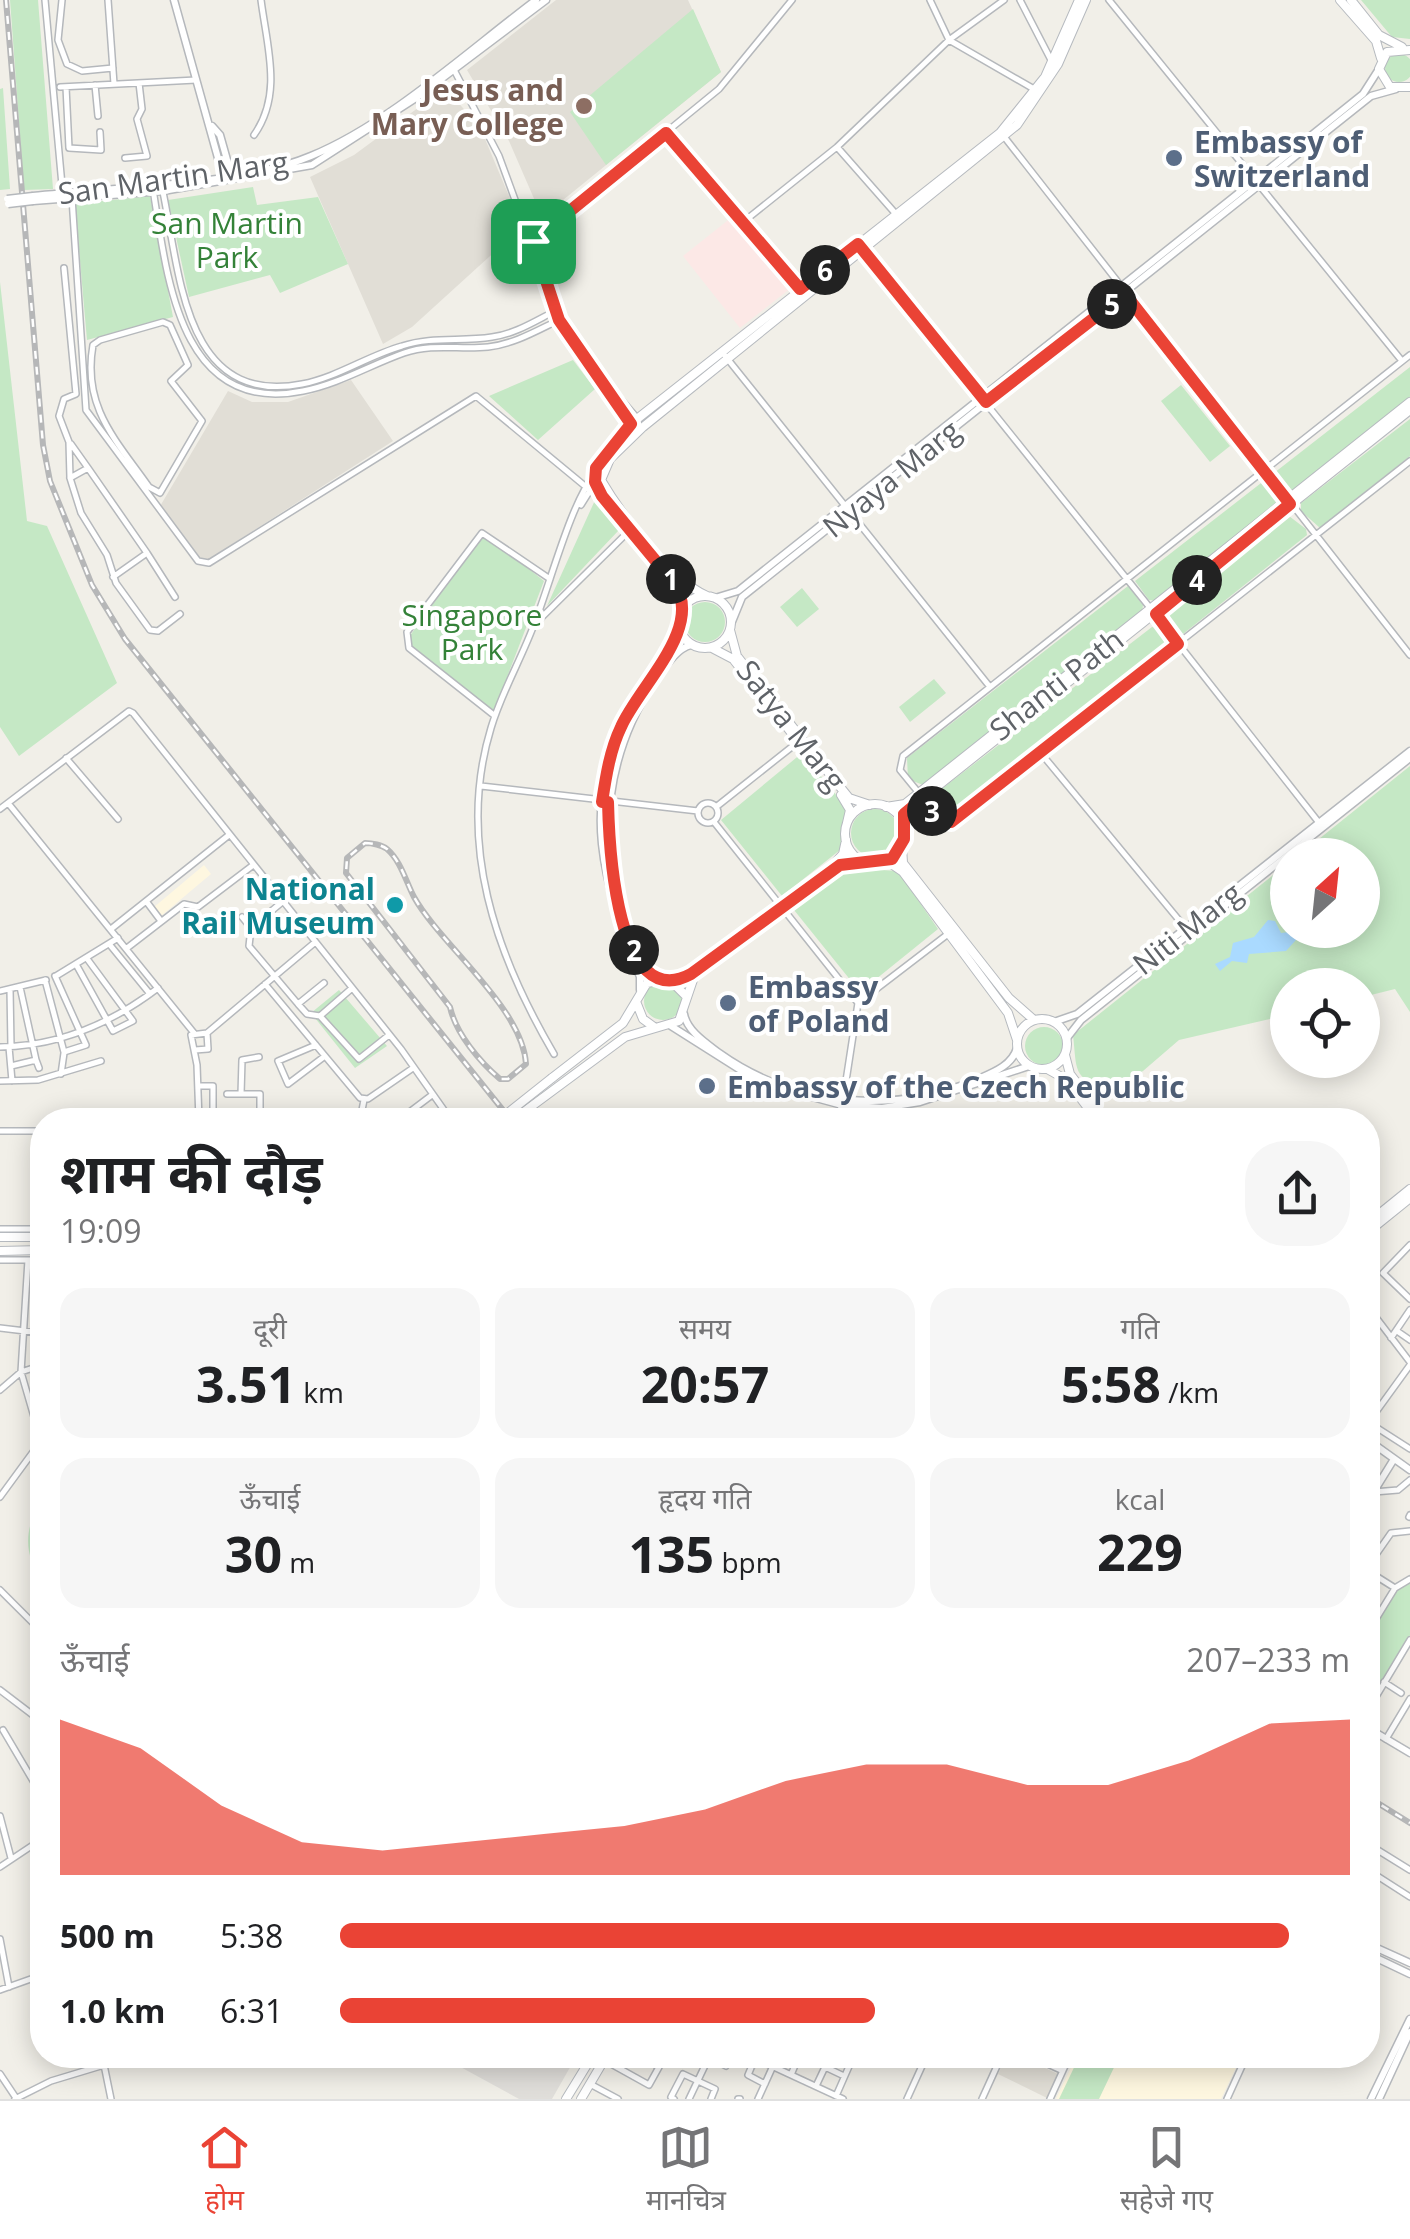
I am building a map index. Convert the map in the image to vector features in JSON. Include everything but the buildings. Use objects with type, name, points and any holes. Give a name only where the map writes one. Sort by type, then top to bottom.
[{"type":"main road","points":[[860,247],[895,213],[1002,135],[1052,62],[1083,0]]},
{"type":"main road","points":[[600,476],[682,583],[727,608],[731,627],[712,648],[692,645],[680,632],[680,591],[630,530],[600,476],[606,452],[1002,135],[1027,111],[1058,64],[1083,0]]},
{"type":"main road","points":[[1340,0],[1376,40],[1384,82],[1404,90]]},
{"type":"main road","points":[[1351,0],[1379,35],[1407,48]]},
{"type":"main road","points":[[1382,58],[1407,48]]},
{"type":"main road","name":"Shanti Path","points":[[886,807],[903,805],[920,796],[1410,402]]},
{"type":"main road","name":"Shanti Path","points":[[1288,502],[1410,410]]},
{"type":"main road","points":[[681,612],[689,601],[711,597]]},
{"type":"main road","name":"Satya Marg","points":[[731,627],[737,656],[849,798],[870,805]]},
{"type":"main road","name":"Satya Marg","points":[[712,648],[733,658],[848,805],[848,823]]},
{"type":"main road","name":"Shanti Path","points":[[903,824],[906,812],[920,796]]},
{"type":"main road","points":[[517,1108],[625,1037],[671,1026],[684,1014],[694,978],[836,862],[846,840],[848,823],[856,811],[870,805],[886,807],[903,824],[902,862],[1018,1009],[1034,1020],[1054,1022],[1067,1038],[1065,1055],[1070,1074],[1096,1108]]},
{"type":"main road","points":[[846,840],[862,861]]},
{"type":"main road","points":[[887,862],[902,847]]},
{"type":"main road","points":[[527,1108],[615,1030],[637,1002],[640,990],[655,979],[674,981],[691,974],[840,865],[862,861],[887,862],[904,872],[1008,1013],[1017,1044],[1029,1066],[1048,1069],[1067,1080],[1088,1108]]},
{"type":"main road","points":[[674,981],[686,996]]},
{"type":"main road","points":[[637,1002],[640,1016],[654,1027]]},
{"type":"main road","points":[[1017,1044],[1022,1029],[1034,1020]]},
{"type":"main road","points":[[1048,1069],[1065,1055]]},
{"type":"main road","points":[[1380,1214],[1410,1188]]},
{"type":"main road","points":[[1380,1222],[1410,1198]]},
{"type":"main road","points":[[0,1238],[30,1238]]},
{"type":"main road","points":[[0,1251],[30,1250]]},
{"type":"main road","points":[[566,2099],[586,2068]]},
{"type":"main road","points":[[581,2099],[600,2068]]},
{"type":"street","points":[[45,0],[66,197],[80,394]]},
{"type":"street","points":[[62,0],[58,40],[69,67],[112,68]]},
{"type":"street","points":[[108,0],[114,84]]},
{"type":"street","points":[[174,0],[211,126],[220,135],[228,178]]},
{"type":"street","points":[[254,135],[268,115],[274,96],[261,0]]},
{"type":"street","name":"San Martin Marg","points":[[452,66],[536,0]]},
{"type":"street","name":"San Martin Marg","points":[[4,202],[228,178],[313,156],[378,117],[546,0]]},
{"type":"street","points":[[533,241],[733,75],[792,0]]},
{"type":"street","points":[[930,0],[949,40],[1034,89]]},
{"type":"street","points":[[742,223],[837,148],[949,40],[1004,0]]},
{"type":"street","points":[[1020,0],[1052,62]]},
{"type":"street","points":[[1109,0],[1402,362]]},
{"type":"street","points":[[452,66],[498,156],[533,241],[559,320],[637,425]]},
{"type":"street","name":"Nyaya Marg","points":[[1257,183],[1363,94],[1379,69]]},
{"type":"street","points":[[100,132],[102,150],[69,148],[63,87],[198,80]]},
{"type":"street","points":[[125,158],[147,156],[137,119],[142,110],[139,83]]},
{"type":"street","points":[[95,85],[98,116]]},
{"type":"street","name":"Nyaya Marg","points":[[711,597],[738,590],[1371,96],[1404,90]]},
{"type":"street","points":[[666,133],[803,292]]},
{"type":"street","points":[[1002,135],[1410,655]]},
{"type":"street","points":[[837,148],[895,213]]},
{"type":"street","points":[[157,188],[189,315],[216,363],[253,389]]},
{"type":"street","points":[[157,188],[181,318],[190,338],[216,376],[269,395],[324,382],[421,348],[490,347],[516,341],[559,320]]},
{"type":"street","points":[[860,247],[1321,825]]},
{"type":"street","points":[[64,268],[80,394],[89,417],[192,557],[209,563],[476,396],[588,489]]},
{"type":"street","points":[[324,382],[420,340],[490,338],[555,311]]},
{"type":"street","points":[[181,318],[189,315]]},
{"type":"street","points":[[152,503],[160,493],[202,421],[172,381],[188,365],[166,322],[100,340],[92,351],[96,410],[150,486],[160,493]]},
{"type":"street","points":[[513,331],[516,341]]},
{"type":"street","points":[[177,343],[190,338]]},
{"type":"street","points":[[1410,355],[1262,468],[903,756],[900,770],[938,818],[951,822],[1410,461]]},
{"type":"street","points":[[725,356],[990,687]]},
{"type":"street","points":[[80,394],[64,399],[59,410],[69,442],[70,478],[84,521],[107,555],[113,576],[152,632],[180,614]]},
{"type":"street","points":[[69,442],[174,597]]},
{"type":"street","points":[[70,478],[88,468]]},
{"type":"street","points":[[554,1054],[516,986],[493,927],[480,859],[481,786],[495,716],[580,506],[600,476]]},
{"type":"street","name":"Nyaya Marg","points":[[731,627],[742,597],[847,506]]},
{"type":"street","points":[[535,623],[630,530]]},
{"type":"street","points":[[495,716],[409,648],[407,632],[482,533],[550,579]]},
{"type":"street","points":[[113,576],[146,553]]},
{"type":"street","points":[[640,990],[639,973],[607,891],[605,802],[620,728],[680,632]]},
{"type":"street","points":[[655,979],[640,963],[630,943],[614,892],[605,802],[618,756],[641,704],[674,656],[692,645]]},
{"type":"street","points":[[0,809],[92,737],[134,712],[313,944],[390,1035],[442,1108]]},
{"type":"street","points":[[798,742],[716,807],[714,822],[858,1004]]},
{"type":"street","points":[[1040,752],[1188,932]]},
{"type":"street","name":"Niti Marg","points":[[1067,1038],[1081,1020],[1410,754]]},
{"type":"street","points":[[66,758],[118,819]]},
{"type":"street","points":[[481,786],[698,811]]},
{"type":"street","points":[[8,803],[194,1033]]},
{"type":"street","points":[[698,811],[704,804],[716,807]]},
{"type":"street","points":[[698,811],[704,823],[714,822]]},
{"type":"street","points":[[111,929],[229,835]]},
{"type":"street","points":[[126,948],[186,902],[198,908],[252,866]]},
{"type":"street","points":[[146,901],[161,921]]},
{"type":"street","points":[[281,902],[251,928],[249,946],[274,977],[307,1014],[320,1016],[359,1059],[390,1035]]},
{"type":"street","points":[[242,917],[251,928]]},
{"type":"street","name":"Niti Marg","points":[[1054,1022],[1073,1017],[1188,932]]},
{"type":"street","points":[[841,1108],[858,1004],[948,934]]},
{"type":"street","points":[[0,991],[55,976],[88,960],[118,938]]},
{"type":"street","points":[[194,1033],[207,1033],[313,944]]},
{"type":"street","points":[[110,945],[150,994]]},
{"type":"street","points":[[77,966],[113,1032],[133,1021],[88,960]]},
{"type":"street","points":[[55,976],[86,1045],[64,1052]]},
{"type":"street","points":[[46,980],[64,1052],[60,1074]]},
{"type":"street","points":[[298,1004],[324,982]]},
{"type":"street","points":[[265,984],[364,1100]]},
{"type":"street","points":[[20,986],[39,1068]]},
{"type":"street","points":[[0,1047],[34,1044],[82,1032],[127,1010],[158,988]]},
{"type":"street","points":[[10,989],[12,1081]]},
{"type":"street","points":[[320,1016],[351,989]]},
{"type":"street","points":[[684,1014],[686,1022],[705,1042],[740,1066],[798,1091],[842,1103],[904,1100],[945,1091],[1006,1065],[1017,1044]]},
{"type":"street","points":[[671,1026],[761,1083],[842,1103],[882,1108],[942,1098],[1029,1066]]},
{"type":"street","points":[[194,1033],[190,1044],[194,1050],[198,1108]]},
{"type":"street","points":[[194,1050],[208,1049],[207,1033]]},
{"type":"street","points":[[316,1045],[278,1060],[288,1084],[325,1056]]},
{"type":"street","points":[[242,1094],[242,1060],[259,1057]]},
{"type":"street","points":[[10,1066],[36,1060]]},
{"type":"street","points":[[0,1081],[60,1074],[101,1061]]},
{"type":"street","points":[[362,1108],[364,1100],[414,1068]]},
{"type":"street","points":[[198,1086],[214,1086],[213,1108]]},
{"type":"street","points":[[227,1094],[260,1094],[260,1108]]},
{"type":"street","points":[[415,1108],[432,1095]]},
{"type":"street","points":[[0,1131],[30,1130]]},
{"type":"street","points":[[0,1229],[30,1230]]},
{"type":"street","points":[[1410,1245],[1383,1268],[1410,1299]]},
{"type":"street","points":[[0,1260],[28,1260],[22,1372],[30,1401]]},
{"type":"street","points":[[1391,1338],[1410,1310]]},
{"type":"street","points":[[1380,1323],[1410,1364],[1380,1406]]},
{"type":"street","points":[[0,1328],[30,1330]]},
{"type":"street","points":[[1397,1331],[1410,1340]]},
{"type":"street","points":[[0,1390],[30,1369]]},
{"type":"street","points":[[1380,1430],[1410,1449]]},
{"type":"street","points":[[1380,1449],[1410,1470]]},
{"type":"street","points":[[0,1497],[30,1456]]},
{"type":"street","points":[[1380,1482],[1394,1459]]},
{"type":"street","points":[[1380,1492],[1398,1490],[1410,1480]]},
{"type":"street","points":[[1380,1549],[1390,1534],[1410,1530]]},
{"type":"street","points":[[1380,1577],[1395,1588]]},
{"type":"street","points":[[1380,1610],[1395,1588],[1410,1579]]},
{"type":"street","points":[[0,1590],[30,1618]]},
{"type":"street","points":[[1380,1689],[1407,1652],[1410,1640]]},
{"type":"street","points":[[1384,1682],[1401,1693]]},
{"type":"street","points":[[0,1690],[30,1713]]},
{"type":"street","points":[[1386,1739],[1410,1699]]},
{"type":"street","points":[[4,1730],[30,1775]]},
{"type":"street","points":[[1380,1735],[1410,1754]]},
{"type":"street","points":[[0,1816],[11,1858]]},
{"type":"street","points":[[0,1866],[30,1846]]},
{"type":"street","points":[[1380,1851],[1410,1870]]},
{"type":"street","points":[[1380,1877],[1410,1896]]},
{"type":"street","points":[[0,1939],[9,1987]]},
{"type":"street","points":[[1380,1950],[1410,1964]]},
{"type":"street","points":[[1380,1960],[1410,1974]]},
{"type":"street","points":[[0,1990],[30,1979]]},
{"type":"street","points":[[1375,2099],[1410,2019]]},
{"type":"street","points":[[1375,2099],[1410,2032]]},
{"type":"street","points":[[0,2074],[16,2098],[92,2068]]},
{"type":"street","points":[[105,2068],[111,2099]]},
{"type":"street","points":[[622,2068],[649,2085],[658,2068]]},
{"type":"street","points":[[689,2099],[704,2068]]},
{"type":"street","points":[[752,2068],[748,2075],[766,2084]]},
{"type":"street","points":[[758,2099],[772,2068]]},
{"type":"street","points":[[777,2068],[844,2099]]},
{"type":"street","points":[[791,2075],[794,2068]]},
{"type":"street","points":[[816,2086],[826,2068],[845,2076]]},
{"type":"street","points":[[836,2096],[848,2068]]},
{"type":"street","points":[[907,2099],[922,2068]]},
{"type":"street","points":[[982,2099],[996,2068]]},
{"type":"street","points":[[1056,2068],[1062,2071]]},
{"type":"street","points":[[1050,2099],[1064,2068]]},
{"type":"street","points":[[1227,2099],[1241,2068]]},
{"type":"street","points":[[674,2099],[671,2097],[683,2074],[716,2089],[711,2099]]},
{"type":"street","points":[[590,2084],[618,2099]]},
{"type":"shaded area","name":"Jesus and Mary College","points":[[556,0],[688,0],[721,72],[542,217],[509,141],[467,70]]},
{"type":"shaded area","points":[[445,88],[480,127],[522,227],[412,327],[383,344],[310,177],[354,155]]},
{"type":"shaded area","points":[[732,217],[791,288],[740,328],[683,256]]},
{"type":"shaded area","points":[[351,380],[393,441],[206,561],[195,556],[159,508],[228,391],[252,402],[288,402]]},
{"type":"shaded area","points":[[204,865],[211,874],[161,916],[153,908]]},
{"type":"shaded area","points":[[462,2068],[570,2068],[552,2099],[519,2099]]},
{"type":"shaded area","points":[[1001,2068],[1045,2068],[1058,2074],[1047,2098],[998,2074]]},
{"type":"shaded area","points":[[1071,2068],[1236,2068],[1221,2099],[1056,2099]]},
{"type":"green space","points":[[10,0],[38,0],[53,189],[24,190]]},
{"type":"green space","points":[[1361,0],[1410,0],[1410,39],[1392,37]]},
{"type":"green space","points":[[693,9],[721,72],[606,165],[570,112]]},
{"type":"green space","points":[[1399,54],[1409,58],[1409,78],[1399,82],[1389,78],[1385,68],[1389,58]]},
{"type":"green space","points":[[3,88],[10,189],[0,190],[0,89]]},
{"type":"green space","name":"San Martin Park","points":[[253,187],[257,205],[318,197],[348,264],[280,293],[270,275],[189,297],[168,200]]},
{"type":"green space","name":"San Martin Park","points":[[150,196],[173,317],[87,340],[75,204]]},
{"type":"green space","points":[[0,282],[27,521],[47,526],[117,683],[19,756],[0,727]]},
{"type":"green space","points":[[573,360],[595,389],[538,440],[489,396]]},
{"type":"green space","points":[[1410,367],[1410,397],[1291,493],[1283,489],[1274,473]]},
{"type":"green space","points":[[1181,385],[1230,446],[1210,462],[1161,401]]},
{"type":"green space","points":[[1410,419],[1410,456],[1320,528],[1301,511],[1301,503]]},
{"type":"green space","points":[[1265,480],[1280,501],[1157,601],[1149,600],[1135,581]]},
{"type":"green space","points":[[596,498],[619,530],[547,606]]},
{"type":"green space","points":[[1289,516],[1306,529],[1307,535],[1178,638],[1163,620],[1165,611]]},
{"type":"green space","name":"Singapore Park","points":[[481,537],[489,537],[544,581],[494,711],[411,646],[409,637]]},
{"type":"green space","points":[[1128,586],[1143,605],[1142,613],[923,785],[908,779],[907,758]]},
{"type":"green space","points":[[802,588],[819,609],[797,627],[780,607]]},
{"type":"green space","points":[[705,602],[719,608],[725,622],[719,636],[705,642],[691,636],[685,622],[691,608]]},
{"type":"green space","points":[[1152,627],[1158,628],[1170,644],[950,820],[932,808],[935,794]]},
{"type":"green space","points":[[934,679],[946,693],[910,722],[899,707]]},
{"type":"green space","points":[[802,753],[846,807],[840,850],[782,896],[721,820]]},
{"type":"green space","points":[[1410,766],[1410,1012],[1395,989],[1380,993],[1380,968],[1270,968],[1270,1019],[1179,1040],[1143,1071],[1107,1091],[1087,1081],[1078,1071],[1073,1035],[1270,878],[1270,948],[1380,948],[1380,838],[1320,838]]},
{"type":"green space","points":[[875,809],[892,816],[899,833],[892,850],[875,857],[858,850],[851,833],[858,816]]},
{"type":"green space","points":[[847,868],[898,871],[938,929],[860,992],[794,910]]},
{"type":"green space","points":[[663,982],[676,988],[682,1001],[676,1014],[663,1020],[650,1014],[644,1001],[650,988]]},
{"type":"green space","points":[[339,990],[387,1046],[355,1068],[311,1013]]},
{"type":"green space","points":[[1044,1027],[1057,1033],[1063,1046],[1057,1059],[1044,1065],[1031,1059],[1025,1046],[1031,1033]]},
{"type":"green space","points":[[1401,1583],[1410,1583],[1410,1635],[1380,1686],[1380,1619]]},
{"type":"green space","points":[[1074,2068],[1114,2068],[1099,2099],[1059,2099]]},
{"type":"water","points":[[1270,920],[1270,948],[1289,948],[1249,954],[1247,963],[1232,961],[1220,971],[1215,964],[1230,957],[1233,943],[1254,937]]},
{"type":"railway","points":[[6,0],[43,445],[50,481],[92,585],[125,639],[501,1108]]},
{"type":"railway","points":[[365,843],[382,846],[392,854],[426,915],[511,1021],[526,1064],[508,1079],[500,1079],[470,1047],[450,1007],[346,873],[347,858],[365,843]]},
{"type":"railway","points":[[1380,1804],[1410,1823]]},
{"type":"place","name":"Jesus and Mary College","points":[[584,106]]},
{"type":"place","name":"Embassy of Switzerland","points":[[1174,158]]},
{"type":"place","name":"National Rail Museum","points":[[395,905]]},
{"type":"place","name":"Embassy of Poland","points":[[728,1003]]},
{"type":"place","name":"Embassy of the Czech Republic","points":[[707,1086]]},
{"type":"route","points":[[666,133],[800,289],[858,244],[986,402],[1125,294],[1290,504],[1156,614],[1178,644],[951,822],[943,822],[922,799],[904,814],[902,847],[892,859],[877,864],[844,863],[691,974],[674,981],[655,979],[640,963],[630,943],[614,892],[608,802],[602,802],[606,772],[620,728],[680,632],[682,600],[680,591],[602,496],[595,482],[596,468],[631,424],[559,320],[533,241],[666,133]]}]
